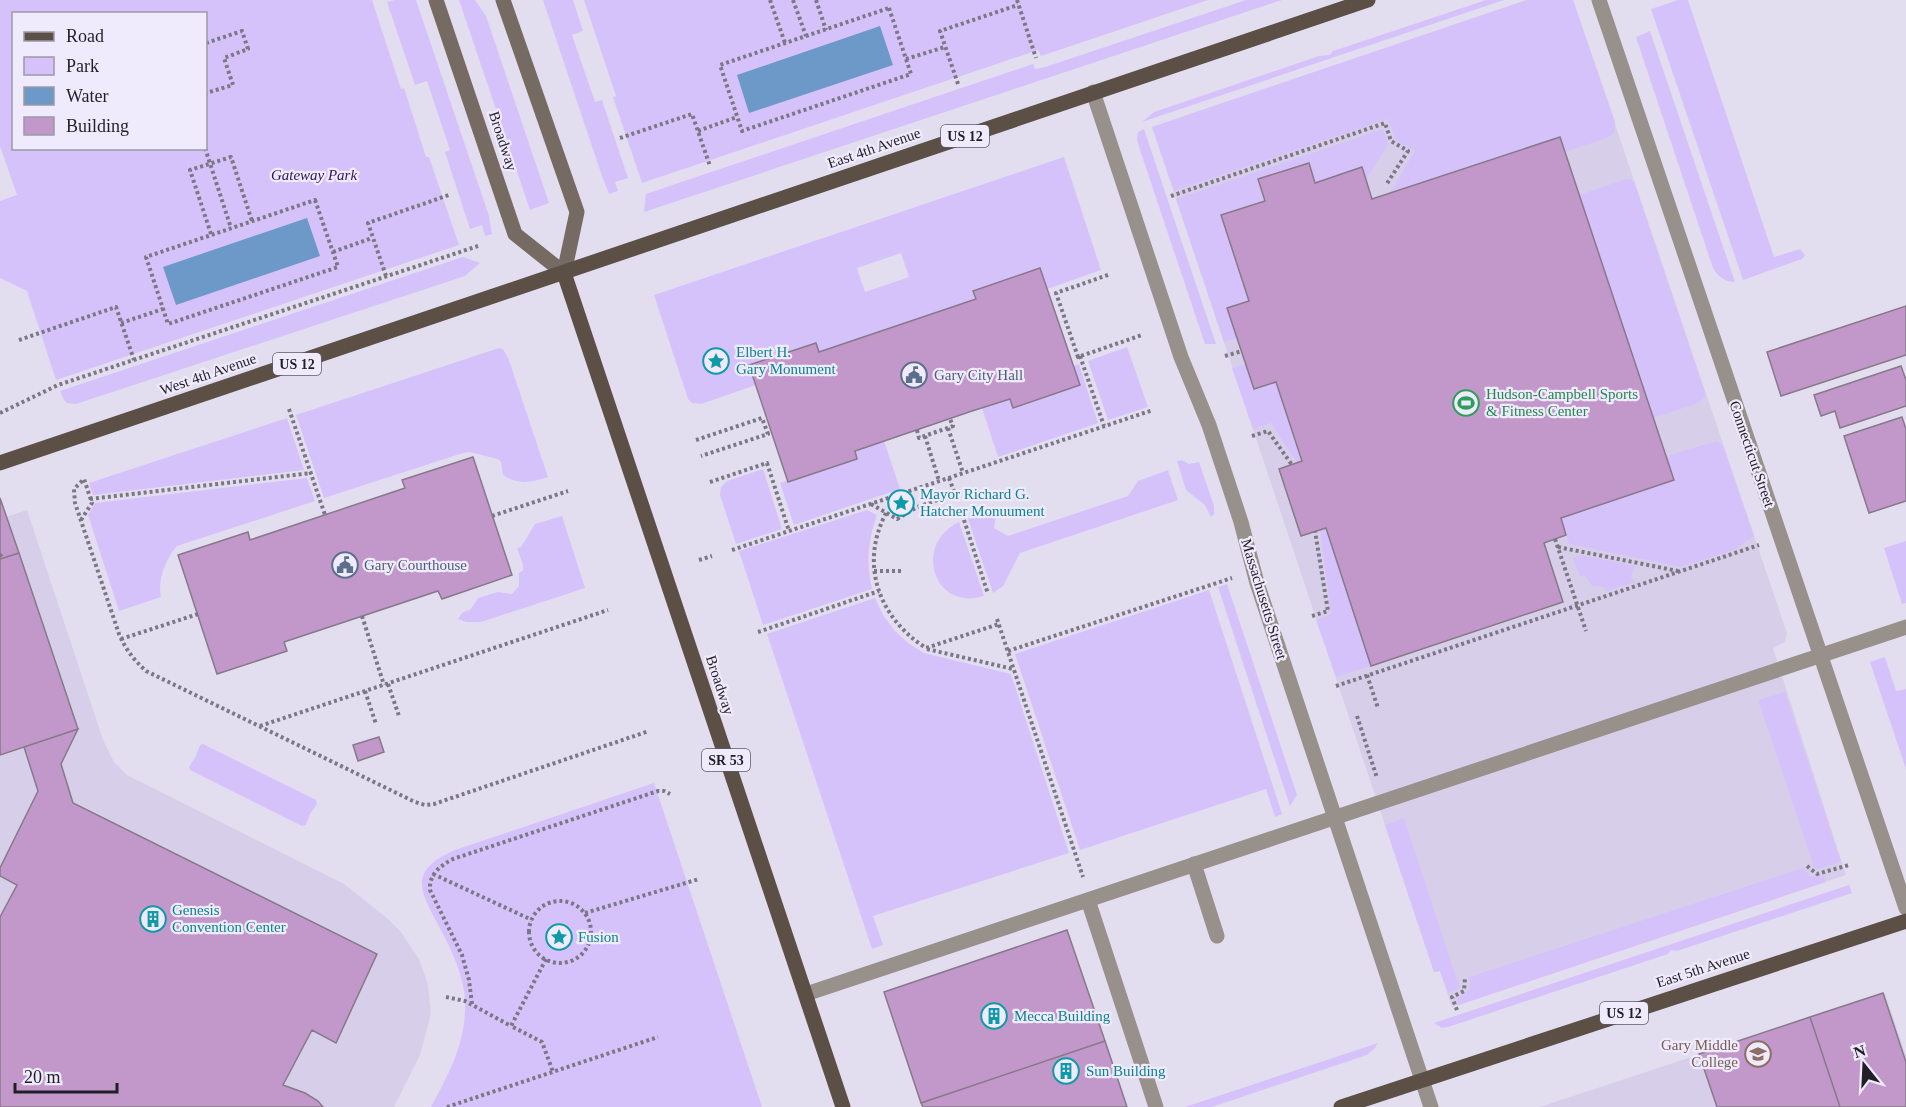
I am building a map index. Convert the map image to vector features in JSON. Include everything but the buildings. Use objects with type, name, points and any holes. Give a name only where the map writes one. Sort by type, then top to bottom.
[{"type":"main road","name":"Broadway","points":[[436,0],[514,234],[564,273],[843,1107]]},
{"type":"main road","points":[[503,0],[577,212],[564,273]]},
{"type":"main road","name":"East 4th Avenue","points":[[564,273],[1368,0]]},
{"type":"main road","name":"West 4th Avenue","points":[[0,463],[564,273]]},
{"type":"main road","name":"East 5th Avenue","points":[[1341,1107],[1906,921]]},
{"type":"street","name":"Connecticut Street","points":[[1599,0],[1906,908]]},
{"type":"street","name":"Massachusetts Street","points":[[1093,92],[1181,357],[1209,425],[1254,570],[1431,1107]]},
{"type":"street","points":[[806,994],[1906,627]]},
{"type":"street","points":[[1194,864],[1217,936]]},
{"type":"street","points":[[1088,900],[1156,1107]]},
{"type":"path","points":[[770,0],[785,43]]},
{"type":"path","points":[[794,0],[806,36]]},
{"type":"path","points":[[816,0],[826,30]]},
{"type":"path","points":[[958,84],[940,31],[1017,2],[1036,57]]},
{"type":"path","points":[[889,8],[911,74],[742,131],[720,65],[806,36],[889,8]]},
{"type":"path","points":[[207,43],[242,31],[248,50],[224,58],[233,85],[207,93]]},
{"type":"path","points":[[906,60],[945,47]]},
{"type":"path","points":[[620,138],[692,114],[710,166]]},
{"type":"path","points":[[698,131],[737,117]]},
{"type":"path","points":[[1171,196],[1385,123],[1391,141],[1408,151],[1386,185]]},
{"type":"path","points":[[206,150],[231,228]]},
{"type":"path","points":[[211,234],[190,171],[231,157],[252,221]]},
{"type":"path","points":[[386,276],[368,223],[449,195]]},
{"type":"path","points":[[315,200],[338,267],[168,324],[146,256],[252,221],[315,200]]},
{"type":"path","points":[[333,252],[372,238]]},
{"type":"path","points":[[0,414],[58,386],[478,246]]},
{"type":"path","points":[[1104,426],[1056,293],[1108,275]]},
{"type":"path","points":[[19,340],[116,307],[134,360]]},
{"type":"path","points":[[122,323],[163,309]]},
{"type":"path","points":[[1060,327],[1067,324]]},
{"type":"path","points":[[1080,356],[1142,335]]},
{"type":"path","points":[[1225,356],[1242,351]]},
{"type":"path","points":[[289,409],[325,515]]},
{"type":"path","points":[[732,549],[1153,410]]},
{"type":"path","points":[[696,440],[762,418],[767,425],[768,434],[701,456]]},
{"type":"path","points":[[917,430],[919,438],[948,428],[953,426],[950,418]]},
{"type":"path","points":[[933,424],[936,432]]},
{"type":"path","points":[[948,428],[963,473]]},
{"type":"path","points":[[1252,436],[1268,430],[1292,465]]},
{"type":"path","points":[[925,436],[939,481]]},
{"type":"path","points":[[710,482],[767,463],[789,531]]},
{"type":"path","points":[[90,499],[311,473]]},
{"type":"path","points":[[871,504],[897,519],[917,507],[956,495],[950,478]]},
{"type":"path","points":[[81,520],[92,503],[84,479],[74,489],[73,496],[81,520],[121,639],[130,655],[146,671],[425,805],[434,804],[649,731]]},
{"type":"path","points":[[492,516],[568,491]]},
{"type":"path","points":[[886,513],[876,538],[874,572],[887,609],[900,627],[926,648],[1014,669]]},
{"type":"path","points":[[964,520],[988,594]]},
{"type":"path","points":[[1312,616],[1328,611],[1316,531]]},
{"type":"path","points":[[1336,686],[1781,538]]},
{"type":"path","points":[[1555,539],[1586,631]]},
{"type":"path","points":[[1558,547],[1681,571]]},
{"type":"path","points":[[699,560],[712,556]]},
{"type":"path","points":[[1008,651],[1254,570]]},
{"type":"path","points":[[874,572],[904,571]]},
{"type":"path","points":[[758,632],[879,591]]},
{"type":"path","points":[[260,726],[608,610]]},
{"type":"path","points":[[121,639],[198,614]]},
{"type":"path","points":[[362,616],[399,716]]},
{"type":"path","points":[[926,648],[998,621],[1083,877],[1088,900]]},
{"type":"path","points":[[1367,675],[1378,708]]},
{"type":"path","points":[[365,691],[376,724]]},
{"type":"path","points":[[1357,716],[1359,732],[1377,778]]},
{"type":"path","points":[[472,1004],[469,980],[462,955],[430,890],[433,874],[453,859],[658,791],[664,790],[670,794]]},
{"type":"path","points":[[1808,866],[1817,874],[1849,865]]},
{"type":"path","points":[[433,874],[532,920]]},
{"type":"path","points":[[585,913],[699,879]]},
{"type":"path","points":[[553,901],[575,904],[585,913],[589,921],[591,937],[587,947],[580,955],[562,963],[546,959],[532,946],[529,935],[532,920],[534,914],[542,906],[553,901]]},
{"type":"path","points":[[511,1026],[546,959]]},
{"type":"path","points":[[1457,1010],[1452,997],[1464,991],[1465,978]]},
{"type":"path","points":[[446,998],[472,1004],[542,1042],[553,1072]]},
{"type":"path","points":[[447,1107],[658,1037]]},
{"type":"shaded area","points":[[1527,0],[1573,0],[1787,633],[1785,642],[1773,648],[1846,875],[1452,1007],[1440,971],[1434,972],[1152,127]]},
{"type":"shaded area","name":"Genesis Convention Center","points":[[27,510],[103,740],[114,762],[127,775],[344,884],[401,932],[419,959],[428,985],[431,1014],[420,1055],[394,1107],[0,1107],[0,519]]},
{"type":"shaded area","points":[[1885,993],[1906,1056],[1906,1107],[1540,1107]]},
{"type":"green space","name":"Gateway Park","points":[[0,0],[372,0],[401,89],[404,88],[426,157],[429,157],[459,245],[56,380],[27,291],[0,278],[0,201],[17,195],[0,146]]},
{"type":"green space","points":[[416,0],[489,216],[492,234],[485,236],[482,225],[470,229],[445,152],[450,150],[427,81],[415,85],[387,2]]},
{"type":"green space","points":[[459,0],[475,0],[486,16],[549,203],[530,210]]},
{"type":"green space","points":[[543,0],[573,0],[583,31],[572,35],[595,102],[602,100],[628,178],[615,182],[618,191],[609,194],[603,179]]},
{"type":"green space","points":[[584,0],[1208,0],[1041,56],[1038,50],[642,183]]},
{"type":"green space","points":[[1246,0],[1282,0],[644,212],[646,194],[1033,64],[1035,69],[1045,67]]},
{"type":"green space","points":[[1486,0],[1504,0],[1142,122],[1154,112],[1319,56],[1330,55],[1333,51]]},
{"type":"green space","points":[[1527,0],[1573,0],[1615,122],[1614,133],[1607,138],[1565,152],[1560,137],[1390,192],[1415,151],[1396,141],[1388,119],[1174,191],[1152,127]]},
{"type":"green space","points":[[1678,0],[1688,0],[1774,257],[1800,249],[1805,255],[1802,259],[1743,280],[1651,9]]},
{"type":"green space","points":[[1650,31],[1735,282],[1722,278],[1713,268],[1636,37]]},
{"type":"green space","points":[[1144,129],[1216,344],[1205,344],[1140,150],[1138,132]]},
{"type":"green space","points":[[1383,129],[1388,144],[1366,180],[1315,183],[1308,163],[1258,179],[1265,201],[1221,215],[1249,301],[1227,308],[1237,338],[1224,342],[1176,199]]},
{"type":"green space","points":[[1064,157],[1101,270],[1047,289],[1040,268],[974,290],[976,299],[819,352],[816,343],[749,365],[756,385],[701,404],[692,403],[688,399],[654,295]],"holes":[[[901,253],[909,277],[865,292],[857,268]]]},
{"type":"green space","points":[[1631,179],[1635,184],[1705,393],[1705,397],[1698,403],[1653,418],[1579,195]]},
{"type":"green space","points":[[463,257],[480,263],[465,276],[76,404],[67,403],[60,391]]},
{"type":"green space","points":[[1127,347],[1148,407],[1108,420],[1088,361]]},
{"type":"green space","points":[[499,348],[503,349],[509,360],[548,477],[531,481],[515,481],[503,475],[501,462],[498,459],[469,452],[324,498],[296,415]]},
{"type":"green space","points":[[1079,364],[1098,423],[998,457],[982,408],[1010,399],[1013,408],[1079,385],[1073,366]]},
{"type":"green space","points":[[1246,364],[1254,389],[1276,382],[1302,461],[1297,463],[1271,423],[1253,429],[1232,368]]},
{"type":"green space","points":[[287,418],[304,470],[93,495],[89,483]]},
{"type":"green space","points":[[884,441],[900,489],[794,525],[780,483],[857,459],[855,451]]},
{"type":"green space","points":[[1717,441],[1723,446],[1754,536],[1734,550],[1681,567],[1569,544],[1561,518],[1674,480],[1666,456]]},
{"type":"green space","points":[[1182,460],[1189,464],[1199,462],[1214,506],[1214,514],[1211,517],[1205,505],[1186,490],[1177,461]]},
{"type":"green space","points":[[763,469],[782,529],[736,544],[720,495],[721,487],[727,481]]},
{"type":"green space","points":[[1168,470],[1178,500],[1020,553],[1003,586],[993,593],[968,519],[997,510],[994,528],[1008,536],[1128,496],[1138,481]]},
{"type":"green space","points":[[307,478],[315,501],[177,546],[163,570],[160,584],[161,597],[119,611],[88,515],[95,503]]},
{"type":"green space","points":[[867,510],[877,515],[869,552],[872,589],[763,625],[739,551]]},
{"type":"green space","points":[[562,516],[585,588],[481,622],[466,622],[458,619],[462,613],[471,609],[478,598],[498,592],[512,594],[519,586],[519,573],[523,570],[517,548],[521,547],[535,524]]},
{"type":"green space","points":[[959,522],[984,596],[967,598],[952,594],[942,586],[935,574],[933,560],[936,546],[945,532]]},
{"type":"green space","points":[[1326,528],[1371,666],[1336,677],[1316,620],[1331,614],[1320,530]]},
{"type":"green space","points":[[1906,541],[1906,603],[1902,604],[1884,548]]},
{"type":"green space","points":[[1580,555],[1636,566],[1631,578],[1636,582],[1607,591],[1604,587],[1592,586],[1584,575],[1580,577],[1573,558]]},
{"type":"green space","points":[[1227,584],[1297,795],[1290,806],[1218,587]]},
{"type":"green space","points":[[1209,590],[1282,814],[1275,817],[1266,789],[1080,850],[1015,654]]},
{"type":"green space","points":[[875,598],[883,615],[894,630],[924,653],[1011,674],[1069,853],[873,916],[883,945],[872,949],[767,634]]},
{"type":"green space","points":[[1885,657],[1896,691],[1906,689],[1906,769],[1870,662]]},
{"type":"green space","points":[[1785,692],[1841,862],[1817,869],[1811,865],[1813,864],[1758,700]]},
{"type":"green space","points":[[203,744],[316,800],[317,804],[306,825],[302,826],[190,770],[189,767],[200,745]]},
{"type":"green space","points":[[654,783],[762,1107],[431,1107],[456,1055],[463,1028],[465,999],[454,957],[424,897],[423,877],[428,867],[455,850]]},
{"type":"green space","points":[[1404,818],[1457,980],[1459,980],[1459,988],[1448,993],[1440,971],[1434,972],[1385,825]]},
{"type":"green space","points":[[1803,868],[1810,876],[1824,876],[1826,882],[1459,1005],[1457,998],[1468,990],[1469,977]]},
{"type":"green space","points":[[1849,885],[1852,893],[1677,951],[1671,950],[1668,954],[1448,1027],[1442,1028],[1434,1023]]},
{"type":"green space","points":[[1378,1043],[1367,1055],[1212,1107],[1185,1107]]},
{"type":"water","points":[[880,26],[893,65],[749,113],[737,75]]},
{"type":"water","points":[[307,218],[320,256],[176,305],[163,267]]},
{"type":"place","name":"Elbert H. Gary Monument","points":[[716,361]]},
{"type":"place","name":"Gary City Hall","points":[[914,375]]},
{"type":"place","name":"Hudson-Campbell Sports & Fitness Center","points":[[1466,403]]},
{"type":"place","name":"Mayor Richard G. Hatcher Monuument","points":[[901,503]]},
{"type":"place","name":"Gary Courthouse","points":[[345,565]]},
{"type":"place","name":"Genesis Convention Center","points":[[153,919]]},
{"type":"place","name":"Fusion","points":[[559,937]]},
{"type":"place","name":"Mecca Building","points":[[994,1016]]},
{"type":"place","name":"Gary Middle College","points":[[1758,1054]]},
{"type":"place","name":"Sun Building","points":[[1066,1071]]}]
